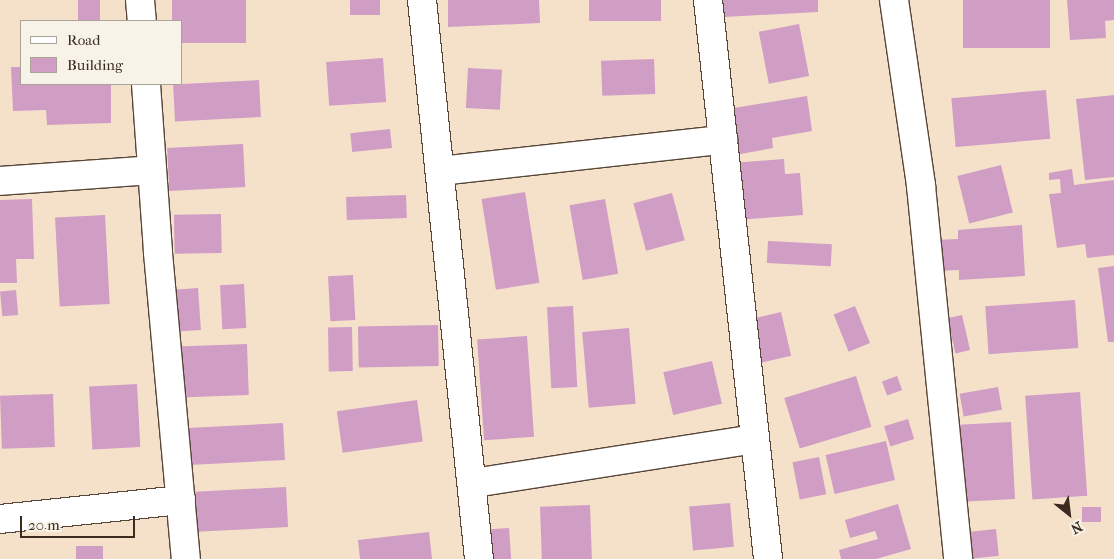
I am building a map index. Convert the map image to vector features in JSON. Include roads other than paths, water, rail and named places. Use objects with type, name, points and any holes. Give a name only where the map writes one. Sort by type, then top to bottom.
[{"type":"street","points":[[140,0],[142,20]]},
{"type":"street","points":[[422,0],[474,483],[480,559]]},
{"type":"street","points":[[708,0],[768,559]]},
{"type":"street","points":[[894,0],[921,186],[958,559]]},
{"type":"street","points":[[146,85],[186,559]]},
{"type":"street","points":[[440,171],[723,140]]},
{"type":"street","points":[[0,181],[152,170]]},
{"type":"street","points":[[474,483],[755,439]]},
{"type":"street","points":[[0,519],[181,500]]}]
